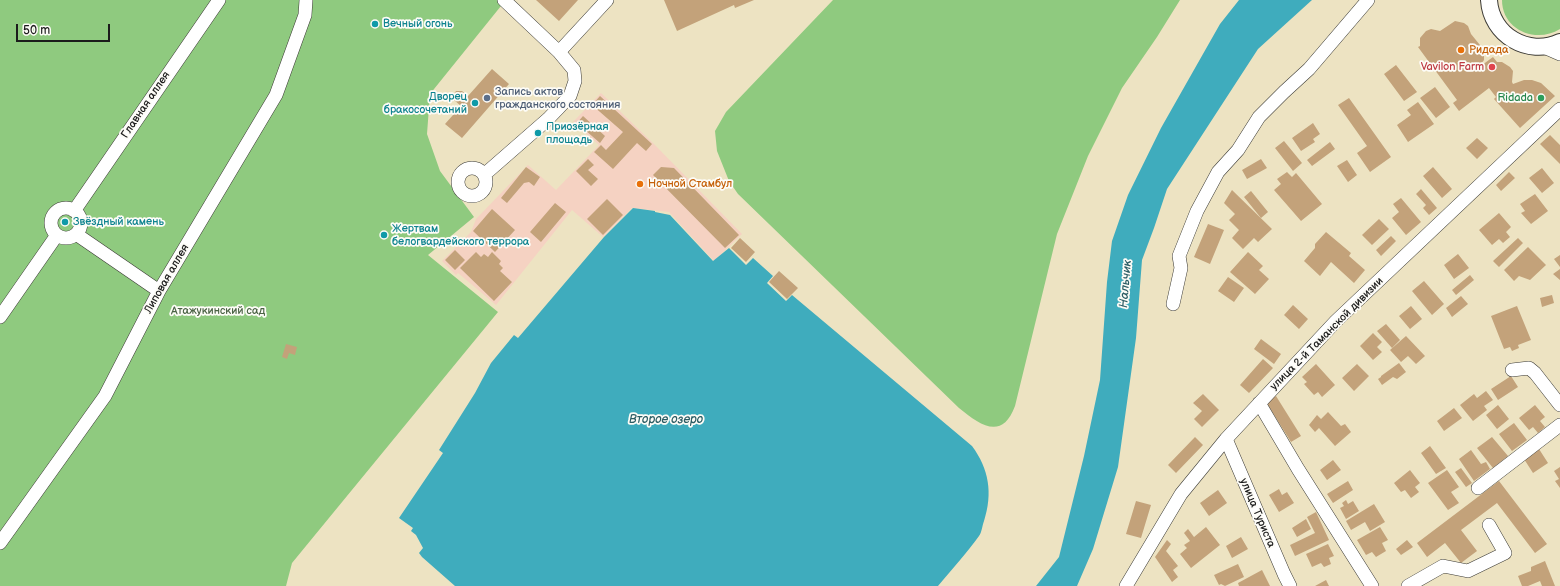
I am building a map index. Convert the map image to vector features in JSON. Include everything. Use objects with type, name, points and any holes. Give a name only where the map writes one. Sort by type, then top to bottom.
[{"type":"main road","points":[[1489,0],[1495,22],[1504,34],[1516,42],[1530,47],[1544,47],[1560,42]]},
{"type":"street","name":"Главная аллея","points":[[74,210],[219,0]]},
{"type":"street","name":"Липовая аллея","points":[[0,543],[105,396],[159,291],[276,95],[305,15],[306,0]]},
{"type":"street","points":[[484,174],[548,119],[570,96],[575,80],[574,70],[559,52],[504,0]]},
{"type":"street","points":[[559,52],[607,0]]},
{"type":"street","points":[[1173,304],[1181,268],[1179,256],[1197,211],[1218,172],[1238,150],[1259,117],[1309,69],[1368,0]]},
{"type":"street","points":[[1544,47],[1560,54]]},
{"type":"street","name":"улица 2-й Таманской дивизии","points":[[1126,586],[1181,494],[1226,439],[1336,321],[1560,109]]},
{"type":"street","points":[[61,209],[74,210],[78,214],[81,222],[76,234],[67,237],[57,235],[51,222],[54,214],[61,209]]},
{"type":"street","points":[[76,234],[159,291]]},
{"type":"street","points":[[0,317],[57,235]]},
{"type":"street","points":[[1512,370],[1529,368],[1535,373],[1560,405]]},
{"type":"street","points":[[1259,403],[1298,469],[1372,586]]},
{"type":"street","points":[[1478,488],[1560,425]]},
{"type":"street","name":"улица Туриста","points":[[1226,439],[1290,586]]},
{"type":"street","points":[[1408,586],[1443,566],[1468,571],[1505,553],[1489,525]]},
{"type":"shaded area","points":[[601,93],[653,143],[742,234],[714,261],[669,212],[632,208],[603,237],[572,210],[496,305],[458,273],[456,275],[442,261],[471,232],[476,219],[528,165],[556,190],[599,145],[573,122]]},
{"type":"green space","name":"Атажукинский сад","points":[[0,0],[505,1],[430,94],[427,134],[440,171],[474,217],[428,255],[498,312],[292,563],[286,586],[0,586]]},
{"type":"green space","points":[[833,0],[1180,0],[1122,88],[1088,156],[1057,234],[1015,406],[1010,417],[1004,423],[997,426],[983,424],[959,408],[738,194],[729,181],[717,151],[715,131],[726,112]]},
{"type":"green space","name":"Ридада","points":[[1502,0],[1560,0],[1560,29],[1541,35],[1522,31],[1514,26],[1508,19]]},
{"type":"water","name":"Нальчик","points":[[1239,0],[1312,0],[1258,49],[1167,189],[1142,260],[1136,338],[1118,467],[1093,549],[1077,586],[1036,586],[1059,557],[1084,456],[1100,380],[1107,282],[1112,241],[1128,195],[1161,128],[1220,24]]},
{"type":"water","name":"Второе озеро","points":[[633,208],[670,215],[713,261],[729,248],[746,265],[753,258],[773,276],[767,283],[786,301],[792,295],[972,446],[986,472],[989,491],[987,511],[979,536],[938,586],[455,586],[422,557],[419,553],[423,548],[416,535],[411,531],[413,528],[399,518],[443,453],[439,450],[475,393],[491,363],[514,335],[518,338],[604,237]]},
{"type":"building","points":[[536,0],[578,0],[559,21]]},
{"type":"building","points":[[664,0],[754,0],[735,8],[734,5],[677,31]]},
{"type":"building","points":[[1455,21],[1464,23],[1468,26],[1471,34],[1484,50],[1484,60],[1478,68],[1493,57],[1497,62],[1502,62],[1513,71],[1513,84],[1524,80],[1532,80],[1541,83],[1555,96],[1520,128],[1494,99],[1496,97],[1489,88],[1459,111],[1453,103],[1457,100],[1418,47],[1420,46],[1420,38],[1426,31],[1431,29],[1440,31]]},
{"type":"building","points":[[1396,65],[1417,92],[1404,101],[1384,74]]},
{"type":"building","name":"Дворец бракосочетаний","points":[[492,69],[509,84],[462,138],[445,124],[461,106],[454,100],[454,94],[456,91],[462,91],[468,96]]},
{"type":"building","points":[[1435,87],[1450,107],[1436,118],[1420,98]]},
{"type":"building","points":[[600,96],[652,144],[646,151],[637,143],[613,169],[594,152],[601,145],[606,150],[623,132],[592,105]]},
{"type":"building","points":[[1349,98],[1391,157],[1370,172],[1357,153],[1367,146],[1338,105]]},
{"type":"building","points":[[1418,102],[1434,124],[1408,142],[1397,125],[1411,115],[1407,110]]},
{"type":"building","points":[[583,116],[605,136],[600,143],[577,123]]},
{"type":"building","points":[[1313,123],[1320,134],[1313,139],[1315,142],[1301,151],[1292,138]]},
{"type":"building","points":[[1550,135],[1560,145],[1560,164],[1540,144]]},
{"type":"building","points":[[1477,138],[1488,148],[1477,159],[1466,148]]},
{"type":"building","points":[[1284,141],[1302,163],[1293,171],[1275,148]]},
{"type":"building","points":[[1330,142],[1335,149],[1312,166],[1307,160]]},
{"type":"building","points":[[588,159],[594,165],[588,170],[598,179],[591,186],[576,171]]},
{"type":"building","points":[[1261,159],[1267,168],[1247,179],[1242,170]]},
{"type":"building","points":[[1347,160],[1357,175],[1348,182],[1337,166]]},
{"type":"building","points":[[526,167],[540,177],[534,186],[529,182],[524,183],[507,203],[501,198]]},
{"type":"building","points":[[661,167],[674,168],[739,235],[725,248],[653,175]]},
{"type":"building","points":[[1433,167],[1452,189],[1442,198],[1423,176]]},
{"type":"building","points":[[1542,168],[1554,183],[1542,193],[1529,178]]},
{"type":"building","points":[[1287,172],[1292,177],[1296,173],[1322,204],[1301,221],[1274,190],[1281,184],[1277,179]]},
{"type":"building","points":[[1509,172],[1515,178],[1501,191],[1496,185]]},
{"type":"building","points":[[1421,189],[1437,208],[1429,215],[1423,208],[1426,205],[1416,194]]},
{"type":"building","points":[[1232,190],[1272,229],[1258,242],[1254,238],[1243,249],[1232,238],[1239,230],[1229,220],[1235,214],[1224,203]]},
{"type":"building","points":[[1251,191],[1268,212],[1261,218],[1244,197]]},
{"type":"building","points":[[1535,194],[1548,211],[1531,224],[1521,213],[1525,211],[1520,204]]},
{"type":"building","points":[[1401,198],[1421,222],[1406,235],[1392,218],[1399,212],[1393,204]]},
{"type":"building","points":[[607,199],[623,215],[603,235],[587,219]]},
{"type":"building","points":[[555,203],[566,212],[541,242],[530,232]]},
{"type":"building","points":[[492,209],[515,230],[495,252],[473,231]]},
{"type":"building","points":[[1499,213],[1511,227],[1506,232],[1510,237],[1503,243],[1499,239],[1492,245],[1479,230]]},
{"type":"building","points":[[1379,219],[1389,229],[1372,245],[1362,235]]},
{"type":"building","points":[[1208,224],[1224,230],[1210,264],[1194,257]]},
{"type":"building","points":[[1326,232],[1351,253],[1349,256],[1365,270],[1354,283],[1331,262],[1320,276],[1304,261],[1315,248],[1315,244]]},
{"type":"building","points":[[1391,236],[1396,241],[1381,256],[1376,250]]},
{"type":"building","points":[[740,238],[755,252],[746,262],[731,248]]},
{"type":"building","points":[[1518,238],[1523,243],[1499,267],[1493,261]]},
{"type":"building","points":[[1528,247],[1546,265],[1530,280],[1519,276],[1514,281],[1504,270]]},
{"type":"building","points":[[455,250],[465,260],[455,270],[445,260]]},
{"type":"building","points":[[476,252],[481,257],[484,254],[488,257],[492,252],[501,261],[499,264],[503,268],[500,271],[512,282],[494,301],[460,268]]},
{"type":"building","points":[[1248,252],[1263,266],[1259,270],[1269,279],[1255,294],[1230,272]]},
{"type":"building","points":[[1458,254],[1469,268],[1454,279],[1444,265]]},
{"type":"building","points":[[1560,255],[1560,267],[1554,259]]},
{"type":"building","points":[[1560,269],[1560,280],[1553,274]]},
{"type":"building","points":[[779,271],[798,288],[787,299],[769,282]]},
{"type":"building","points":[[1470,275],[1474,280],[1456,295],[1452,290]]},
{"type":"building","points":[[1228,277],[1244,288],[1234,302],[1218,291]]},
{"type":"building","points":[[1424,281],[1444,304],[1432,315],[1412,291]]},
{"type":"building","points":[[1552,295],[1554,303],[1542,307],[1540,298]]},
{"type":"building","points":[[1461,296],[1468,304],[1452,317],[1446,308]]},
{"type":"building","points":[[1293,305],[1308,319],[1299,329],[1284,315]]},
{"type":"building","points":[[1411,306],[1422,319],[1410,329],[1399,316]]},
{"type":"building","points":[[1517,306],[1531,340],[1518,345],[1519,348],[1512,351],[1510,347],[1504,349],[1491,316]]},
{"type":"building","points":[[1386,324],[1400,340],[1392,348],[1377,331]]},
{"type":"building","points":[[1373,333],[1382,342],[1377,347],[1382,352],[1373,360],[1360,346]]},
{"type":"building","points":[[1406,336],[1425,356],[1416,364],[1408,356],[1401,362],[1390,350]]},
{"type":"building","points":[[1261,339],[1281,354],[1274,364],[1254,349]]},
{"type":"building","points":[[286,344],[297,347],[295,355],[289,353],[287,359],[282,357]]},
{"type":"building","points":[[1263,359],[1273,368],[1249,393],[1240,385]]},
{"type":"building","points":[[1399,363],[1406,372],[1397,379],[1393,377],[1382,385],[1378,379]]},
{"type":"building","points":[[1316,364],[1335,385],[1322,397],[1318,392],[1314,395],[1304,384],[1307,382],[1302,377]]},
{"type":"building","points":[[1357,364],[1369,376],[1354,391],[1342,378]]},
{"type":"building","points":[[1511,376],[1518,387],[1498,400],[1491,389]]},
{"type":"building","points":[[1486,391],[1493,400],[1484,406],[1487,410],[1473,421],[1460,405],[1474,394],[1477,398]]},
{"type":"building","points":[[1203,394],[1219,410],[1202,427],[1194,419],[1202,411],[1193,403]]},
{"type":"building","points":[[1276,396],[1301,436],[1291,442],[1266,402]]},
{"type":"building","points":[[1498,405],[1509,419],[1497,429],[1486,415]]},
{"type":"building","points":[[1535,405],[1545,417],[1540,421],[1545,427],[1538,433],[1533,427],[1529,430],[1519,418]]},
{"type":"building","points":[[1454,408],[1462,418],[1444,431],[1437,421]]},
{"type":"building","points":[[1328,412],[1341,426],[1345,424],[1351,432],[1335,446],[1319,428],[1315,432],[1309,425],[1317,415],[1321,419]]},
{"type":"building","points":[[1514,423],[1527,440],[1512,451],[1499,434]]},
{"type":"building","points":[[1195,437],[1203,445],[1176,473],[1168,465]]},
{"type":"building","points":[[1492,437],[1508,456],[1493,468],[1477,448]]},
{"type":"building","points":[[1430,446],[1446,468],[1436,474],[1421,453]]},
{"type":"building","points":[[1539,449],[1548,463],[1533,473],[1524,459]]},
{"type":"building","points":[[1471,450],[1481,464],[1486,462],[1490,469],[1474,481],[1459,459]]},
{"type":"building","points":[[1333,460],[1341,470],[1327,480],[1320,470]]},
{"type":"building","points":[[1560,467],[1560,488],[1555,481],[1559,479],[1554,471]]},
{"type":"building","points":[[1461,468],[1472,483],[1466,487],[1455,472]]},
{"type":"building","points":[[1410,470],[1420,483],[1415,487],[1419,492],[1411,498],[1405,490],[1401,492],[1394,483]]},
{"type":"building","points":[[1447,470],[1459,487],[1451,492],[1459,503],[1448,510],[1428,483]]},
{"type":"building","points":[[1348,481],[1353,490],[1333,503],[1327,494]]},
{"type":"building","points":[[1499,481],[1547,544],[1535,553],[1497,503],[1461,530],[1477,551],[1461,563],[1445,543],[1427,557],[1417,543]]},
{"type":"building","points":[[1279,489],[1282,495],[1287,492],[1294,503],[1279,512],[1269,495]]},
{"type":"building","points":[[1218,490],[1227,503],[1209,516],[1200,503]]},
{"type":"building","points":[[1346,500],[1348,504],[1353,501],[1359,511],[1346,519],[1340,508],[1344,506],[1342,503]]},
{"type":"building","points":[[1136,501],[1151,505],[1141,538],[1126,534]]},
{"type":"building","points":[[1374,504],[1385,522],[1370,531],[1365,522],[1351,530],[1346,521]]},
{"type":"building","points":[[1316,512],[1329,540],[1295,556],[1290,545],[1315,533],[1307,517]]},
{"type":"building","points":[[1306,519],[1311,529],[1297,537],[1292,528]]},
{"type":"building","points":[[1206,527],[1220,545],[1191,568],[1180,554],[1187,548],[1184,545],[1190,541],[1184,533],[1188,529],[1194,537]]},
{"type":"building","points":[[1380,527],[1388,540],[1382,543],[1386,551],[1376,557],[1372,552],[1366,555],[1357,540]]},
{"type":"building","points":[[1241,537],[1248,549],[1232,558],[1226,546]]},
{"type":"building","points":[[1167,540],[1171,544],[1166,551],[1178,566],[1173,570],[1178,577],[1172,582],[1155,557]]},
{"type":"building","points":[[1407,540],[1413,547],[1401,555],[1396,549]]},
{"type":"building","points":[[1328,544],[1334,556],[1329,558],[1331,564],[1324,567],[1321,563],[1312,567],[1306,554]]},
{"type":"building","points":[[1545,561],[1555,586],[1542,586],[1540,581],[1528,586],[1522,586],[1518,576],[1531,571],[1531,567]]},
{"type":"building","points":[[1238,564],[1244,577],[1225,586],[1221,584],[1219,585],[1214,575]]},
{"type":"building","points":[[1262,570],[1270,586],[1239,586],[1238,583]]},
{"type":"building","points":[[1326,580],[1329,586],[1315,586]]},
{"type":"place","name":"Вечный огонь","points":[[375,24]]},
{"type":"place","name":"Ридада","points":[[1461,50]]},
{"type":"place","name":"Vavilon Farm","points":[[1492,67]]},
{"type":"place","name":"Запись актов гражданского состояния","points":[[487,98]]},
{"type":"place","name":"Ridada","points":[[1541,98]]},
{"type":"place","name":"Дворец бракосочетаний","points":[[475,103]]},
{"type":"place","name":"Приозёрная площадь","points":[[538,133]]},
{"type":"place","name":"Ночной Стамбул","points":[[640,184]]},
{"type":"place","name":"Звёздный камень","points":[[65,222]]},
{"type":"place","name":"Жертвам белогвардейского террора","points":[[384,235]]}]
